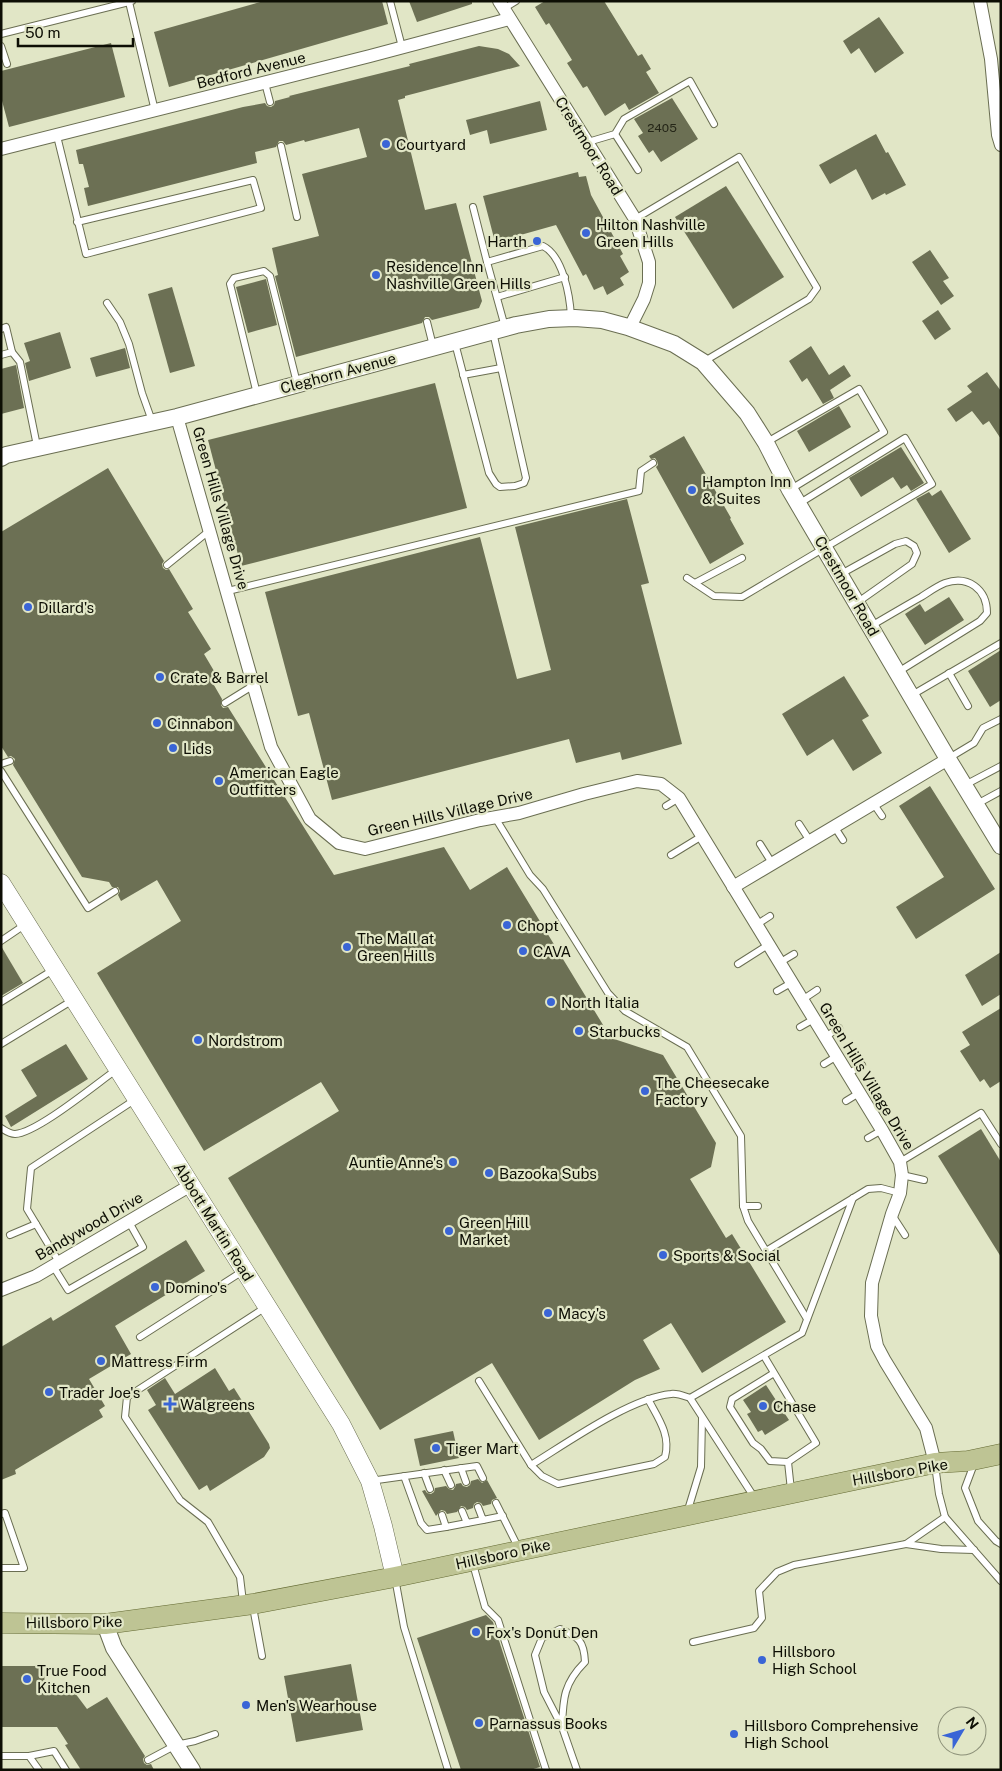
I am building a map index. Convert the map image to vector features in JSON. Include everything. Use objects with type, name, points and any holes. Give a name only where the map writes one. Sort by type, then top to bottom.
[{"type":"main road","name":"Abbott Martin Road","points":[[2,886],[342,1424],[370,1481],[384,1526],[395,1577]]},
{"type":"main road","name":"Hillsboro Pike","points":[[1,1623],[105,1624],[248,1604],[395,1577],[935,1463],[975,1460],[1001,1454]]},
{"type":"street","points":[[980,1],[991,59],[998,135],[1001,145]]},
{"type":"street","name":"Bedford Avenue","points":[[1,149],[402,47],[504,9]]},
{"type":"street","name":"Crestmoor Road","points":[[504,9],[635,219],[649,262],[648,283],[644,299],[630,327]]},
{"type":"street","name":"Cleghorn Avenue","points":[[3,456],[178,417],[499,329],[549,319],[602,320],[630,327],[674,344]]},
{"type":"street","name":"Crestmoor Road","points":[[674,344],[703,362],[747,414],[766,443],[790,490],[910,696],[1001,846]]},
{"type":"street","name":"Green Hills Village Drive","points":[[178,417],[271,747],[310,819],[339,843],[365,849],[480,820],[496,819],[637,782],[661,784],[679,798],[882,1130],[901,1169],[900,1193],[872,1283],[871,1316],[877,1346],[926,1428],[935,1463]]},
{"type":"street","points":[[733,887],[948,759]]},
{"type":"street","name":"Bandywood Drive","points":[[1,1290],[36,1276],[191,1185]]},
{"type":"street","points":[[105,1624],[115,1650],[192,1770]]},
{"type":"lane","points":[[390,1],[402,47]]},
{"type":"lane","points":[[504,9],[516,1]]},
{"type":"lane","points":[[1,34],[130,2],[155,111]]},
{"type":"lane","points":[[1,46],[7,64]]},
{"type":"lane","points":[[588,142],[615,134],[624,119],[690,81],[714,124]]},
{"type":"lane","points":[[265,83],[270,102]]},
{"type":"lane","points":[[615,134],[638,170]]},
{"type":"lane","points":[[57,136],[77,222],[82,255],[261,208],[253,180],[77,222]]},
{"type":"lane","points":[[281,146],[297,217]]},
{"type":"lane","points":[[635,219],[739,158],[817,288],[809,299],[703,362]]},
{"type":"lane","points":[[454,342],[489,473],[500,487],[524,483],[526,478],[501,368],[497,297],[473,207]]},
{"type":"lane","points":[[487,262],[542,246],[548,249],[565,277],[570,300],[571,318]]},
{"type":"lane","points":[[258,395],[230,284],[234,278],[264,270],[270,276],[297,385]]},
{"type":"lane","points":[[497,297],[565,277]]},
{"type":"lane","points":[[107,304],[120,322],[129,344],[152,423]]},
{"type":"lane","points":[[427,322],[434,347]]},
{"type":"lane","points":[[1,328],[6,327],[12,352],[20,362],[38,448]]},
{"type":"lane","points":[[1,355],[12,352]]},
{"type":"lane","points":[[464,375],[501,368]]},
{"type":"lane","points":[[766,443],[858,389],[884,432],[790,490]]},
{"type":"lane","points":[[687,578],[714,596],[742,597],[932,484],[905,438],[799,504]]},
{"type":"lane","points":[[228,591],[639,491],[642,471],[653,463]]},
{"type":"lane","points":[[167,565],[210,530]]},
{"type":"lane","points":[[840,575],[894,544],[906,542],[914,546],[916,553],[912,564],[857,603]]},
{"type":"lane","points":[[695,583],[742,558]]},
{"type":"lane","points":[[870,626],[945,583],[960,580],[974,585],[987,602],[987,613],[980,622],[897,673]]},
{"type":"lane","points":[[910,696],[1001,643]]},
{"type":"lane","points":[[949,673],[968,706]]},
{"type":"lane","points":[[225,703],[254,685]]},
{"type":"lane","points":[[948,759],[974,743],[983,728],[1001,719]]},
{"type":"lane","points":[[1,764],[10,761]]},
{"type":"lane","points":[[964,785],[1001,766]]},
{"type":"lane","points":[[1,771],[88,908],[115,891]]},
{"type":"lane","points":[[976,805],[1001,791]]},
{"type":"lane","points":[[666,806],[679,798]]},
{"type":"lane","points":[[873,803],[882,816]]},
{"type":"lane","points":[[496,819],[530,875],[543,889],[608,993],[625,1011],[686,1047],[741,1136],[743,1206],[748,1221],[807,1319]]},
{"type":"lane","points":[[798,824],[810,841]]},
{"type":"lane","points":[[834,826],[843,840]]},
{"type":"lane","points":[[671,855],[702,836]]},
{"type":"lane","points":[[760,844],[772,863]]},
{"type":"lane","points":[[756,925],[770,916]]},
{"type":"lane","points":[[1,941],[27,924]]},
{"type":"lane","points":[[738,964],[768,945]]},
{"type":"lane","points":[[779,963],[794,954]]},
{"type":"lane","points":[[1,1002],[55,969]]},
{"type":"lane","points":[[778,991],[791,982]]},
{"type":"lane","points":[[802,1000],[817,990]]},
{"type":"lane","points":[[1,1044],[74,999]]},
{"type":"lane","points":[[800,1028],[814,1019]]},
{"type":"lane","points":[[825,1037],[839,1028]]},
{"type":"lane","points":[[824,1064],[837,1056]]},
{"type":"lane","points":[[848,1074],[862,1065]]},
{"type":"lane","points":[[1,1128],[9,1134],[17,1134],[39,1125],[118,1068]]},
{"type":"lane","points":[[846,1101],[859,1093]]},
{"type":"lane","points":[[129,1222],[143,1247],[68,1290],[27,1209],[31,1168],[136,1099]]},
{"type":"lane","points":[[924,1180],[901,1169],[981,1114],[1001,1144]]},
{"type":"lane","points":[[868,1138],[882,1130]]},
{"type":"lane","points":[[766,1251],[874,1187],[900,1193]]},
{"type":"lane","points":[[531,1465],[608,1418],[648,1399],[673,1394],[690,1398],[802,1334],[853,1198]]},
{"type":"lane","points":[[743,1206],[758,1206]]},
{"type":"lane","points":[[892,1214],[905,1235]]},
{"type":"lane","points":[[10,1235],[36,1224]]},
{"type":"lane","points":[[140,1337],[244,1270]]},
{"type":"lane","points":[[262,1656],[240,1577],[208,1522],[180,1500],[126,1417],[126,1410],[127,1397],[267,1307]]},
{"type":"lane","points":[[764,1356],[816,1443],[788,1462],[770,1461],[761,1449],[753,1443],[730,1407],[732,1399],[774,1373]]},
{"type":"lane","points":[[479,1381],[531,1465],[542,1476],[558,1484],[654,1464],[664,1457],[667,1440],[665,1431],[648,1399]]},
{"type":"lane","points":[[690,1398],[756,1501]]},
{"type":"lane","points":[[686,1515],[701,1467],[702,1418]]},
{"type":"lane","points":[[975,1460],[966,1488],[978,1521],[1001,1544]]},
{"type":"lane","points":[[788,1462],[792,1494]]},
{"type":"lane","points":[[935,1463],[939,1494],[945,1517],[1001,1582]]},
{"type":"lane","points":[[370,1481],[477,1466],[483,1478]]},
{"type":"lane","points":[[461,1468],[466,1482]]},
{"type":"lane","points":[[444,1470],[451,1485]]},
{"type":"lane","points":[[424,1473],[430,1489]]},
{"type":"lane","points":[[404,1476],[420,1523],[427,1530],[503,1516]]},
{"type":"lane","points":[[496,1503],[520,1550]]},
{"type":"lane","points":[[478,1507],[483,1520]]},
{"type":"lane","points":[[462,1511],[467,1523]]},
{"type":"lane","points":[[1,1514],[5,1513],[24,1568],[1,1568]]},
{"type":"lane","points":[[442,1515],[446,1527]]},
{"type":"lane","points":[[906,1544],[945,1517]]},
{"type":"lane","points":[[693,1642],[754,1628],[762,1618],[759,1591],[777,1572],[794,1565],[906,1544],[941,1549],[974,1550]]},
{"type":"lane","points":[[472,1560],[485,1607],[498,1620],[546,1770]]},
{"type":"lane","points":[[395,1577],[404,1627],[448,1770]]},
{"type":"lane","points":[[562,1727],[567,1686],[573,1673],[584,1662],[584,1647],[575,1635],[560,1629],[542,1638],[535,1655],[544,1692],[562,1727],[577,1770]]},
{"type":"lane","points":[[148,1760],[176,1745],[214,1734]]},
{"type":"lane","points":[[1,1756],[29,1756],[54,1751],[66,1770]]},
{"type":"lane","points":[[29,1756],[39,1770]]},
{"type":"building","points":[[264,1],[382,1],[388,24],[169,87],[154,32]]},
{"type":"building","points":[[409,1],[472,1],[472,4],[417,22]]},
{"type":"building","points":[[545,1],[604,1],[638,56],[642,54],[651,69],[646,72],[659,93],[629,110],[625,103],[605,116],[587,86],[583,88],[567,63],[572,60],[549,23],[546,25],[535,7]]},
{"type":"building","points":[[879,17],[904,53],[875,73],[859,48],[851,54],[843,41]]},
{"type":"building","points":[[111,43],[125,97],[9,127],[1,97],[1,71]]},
{"type":"building","points":[[479,46],[498,49],[509,54],[520,66],[405,96],[405,98],[398,100],[425,210],[456,203],[482,301],[479,308],[432,320],[429,317],[425,317],[422,323],[296,357],[275,276],[278,275],[272,248],[319,236],[302,174],[367,157],[359,128],[305,142],[304,140],[286,145],[283,141],[279,141],[276,147],[255,152],[257,163],[88,206],[84,188],[89,187],[83,164],[79,164],[76,150],[243,107],[265,103],[271,107],[275,101],[289,96],[410,66],[409,64]]},
{"type":"building","points":[[672,98],[698,139],[661,162],[653,150],[649,153],[638,136],[643,133],[634,119]]},
{"type":"building","points":[[540,101],[547,130],[490,144],[487,130],[470,135],[466,120]]},
{"type":"building","points":[[876,134],[906,185],[872,200],[856,169],[830,184],[819,165]]},
{"type":"building","name":"Hilton Nashville Green Hills","points":[[578,172],[579,177],[586,176],[591,195],[623,254],[620,256],[629,272],[620,278],[624,285],[607,295],[603,286],[594,290],[586,274],[583,276],[556,225],[495,242],[483,196]]},
{"type":"building","points":[[726,186],[784,277],[733,309],[675,217]]},
{"type":"building","points":[[930,250],[949,278],[943,281],[954,296],[941,305],[912,262]]},
{"type":"building","points":[[266,279],[277,325],[248,333],[236,287]]},
{"type":"building","points":[[172,287],[195,366],[170,373],[148,294]]},
{"type":"building","points":[[938,310],[951,329],[935,340],[922,321]]},
{"type":"building","points":[[60,332],[71,368],[29,381],[25,363],[30,361],[24,343]]},
{"type":"building","points":[[811,346],[829,375],[844,365],[851,376],[830,390],[834,398],[823,404],[807,378],[802,382],[789,361]]},
{"type":"building","points":[[125,348],[130,368],[96,377],[90,358]]},
{"type":"building","points":[[16,365],[24,408],[1,414],[1,369]]},
{"type":"building","points":[[987,372],[1001,391],[1001,439],[989,421],[983,425],[972,411],[956,422],[947,409],[972,392],[967,386]]},
{"type":"building","points":[[435,383],[467,508],[241,566],[208,440]]},
{"type":"building","points":[[839,406],[851,427],[809,452],[797,431]]},
{"type":"building","name":"Hampton Inn & Suites","points":[[684,436],[744,544],[710,564],[656,467],[658,465],[657,461],[649,456]]},
{"type":"building","points":[[901,447],[924,483],[911,491],[907,485],[901,489],[893,477],[861,497],[849,478]]},
{"type":"building","name":"The Mall at Green Hills","points":[[108,468],[164,561],[162,564],[163,568],[169,569],[193,609],[188,612],[211,649],[204,654],[217,676],[211,680],[222,699],[221,705],[223,708],[228,707],[334,875],[444,847],[470,890],[507,867],[611,1038],[663,1055],[716,1143],[711,1167],[690,1179],[726,1238],[732,1234],[786,1322],[702,1373],[671,1323],[643,1340],[660,1369],[635,1380],[539,1440],[492,1363],[380,1430],[228,1178],[339,1111],[321,1082],[204,1151],[97,973],[181,921],[157,880],[121,901],[118,895],[120,891],[118,887],[112,887],[109,882],[82,877],[13,765],[15,759],[11,756],[8,757],[1,746],[1,532]]},
{"type":"building","points":[[941,490],[971,539],[949,553],[916,499],[929,492],[932,496]]},
{"type":"building","points":[[627,499],[649,583],[641,585],[682,744],[622,760],[620,752],[576,763],[569,739],[332,800],[309,713],[298,716],[265,592],[480,537],[517,679],[551,670],[515,527]]},
{"type":"building","points":[[949,597],[964,620],[925,645],[905,614],[920,604],[925,612]]},
{"type":"building","points":[[1001,650],[1001,700],[990,707],[968,671]]},
{"type":"building","points":[[844,676],[869,716],[862,720],[882,753],[853,771],[833,739],[807,756],[782,714]]},
{"type":"building","points":[[930,786],[995,889],[916,939],[896,907],[944,877],[899,806]]},
{"type":"building","points":[[1,946],[23,983],[1,996]]},
{"type":"building","points":[[1001,952],[1001,994],[982,1006],[965,975]]},
{"type":"building","points":[[1001,1008],[1001,1081],[990,1088],[984,1079],[980,1082],[960,1051],[970,1045],[962,1032]]},
{"type":"building","points":[[66,1044],[88,1079],[11,1127],[5,1116],[37,1096],[21,1070]]},
{"type":"building","points":[[981,1129],[1001,1162],[1001,1257],[938,1156]]},
{"type":"building","points":[[186,1240],[205,1271],[115,1326],[131,1354],[89,1379],[105,1406],[99,1410],[103,1417],[15,1470],[16,1474],[1,1480],[1,1347],[51,1317],[53,1321]]},
{"type":"building","name":"Walgreens","points":[[215,1368],[229,1391],[234,1388],[270,1448],[264,1457],[210,1491],[207,1485],[199,1490],[148,1410],[156,1405],[147,1390],[165,1378],[175,1394]]},
{"type":"building","name":"Chase","points":[[766,1385],[789,1420],[765,1435],[762,1430],[758,1432],[747,1414],[751,1412],[743,1400]]},
{"type":"building","name":"Tiger Mart","points":[[453,1431],[459,1458],[420,1466],[414,1439]]},
{"type":"building","points":[[478,1479],[482,1483],[487,1480],[497,1498],[492,1500],[491,1504],[483,1506],[477,1502],[473,1508],[467,1510],[461,1506],[457,1512],[447,1514],[441,1510],[436,1516],[422,1491],[425,1490],[431,1494],[435,1488],[446,1486],[453,1490],[456,1484],[461,1483],[467,1487],[471,1481]]},
{"type":"building","points":[[486,1615],[493,1622],[540,1767],[530,1770],[461,1770],[417,1638]]},
{"type":"building","points":[[351,1664],[363,1730],[296,1742],[284,1676]]},
{"type":"building","points":[[1,1666],[44,1666],[45,1693],[75,1693],[87,1709],[107,1697],[145,1756],[143,1759],[144,1763],[147,1765],[151,1764],[154,1770],[81,1770],[65,1745],[68,1744],[57,1727],[1,1727]]},
{"type":"place","name":"Courtyard","points":[[386,144]]},
{"type":"place","name":"Hilton Nashville Green Hills","points":[[586,233]]},
{"type":"place","name":"Harth","points":[[537,241]]},
{"type":"place","name":"Residence Inn Nashville Green Hills","points":[[376,275]]},
{"type":"place","name":"Hampton Inn & Suites","points":[[692,490]]},
{"type":"place","name":"Dillard's","points":[[28,607]]},
{"type":"place","name":"Crate & Barrel","points":[[160,677]]},
{"type":"place","name":"Cinnabon","points":[[157,723]]},
{"type":"place","name":"Lids","points":[[173,748]]},
{"type":"place","name":"American Eagle Outfitters","points":[[219,781]]},
{"type":"place","name":"Chopt","points":[[507,925]]},
{"type":"place","name":"The Mall at Green Hills","points":[[347,947]]},
{"type":"place","name":"CAVA","points":[[523,951]]},
{"type":"place","name":"North Italia","points":[[551,1002]]},
{"type":"place","name":"Starbucks","points":[[579,1031]]},
{"type":"place","name":"Nordstrom","points":[[198,1040]]},
{"type":"place","name":"The Cheesecake Factory","points":[[645,1091]]},
{"type":"place","name":"Auntie Anne's","points":[[453,1162]]},
{"type":"place","name":"Bazooka Subs","points":[[489,1173]]},
{"type":"place","name":"Green Hill Market","points":[[449,1231]]},
{"type":"place","name":"Sports & Social","points":[[663,1255]]},
{"type":"place","name":"Domino's","points":[[155,1287]]},
{"type":"place","name":"Macy's","points":[[548,1313]]},
{"type":"place","name":"Mattress Firm","points":[[101,1361]]},
{"type":"place","name":"Trader Joe's","points":[[49,1392]]},
{"type":"place","name":"Walgreens","points":[[170,1404]]},
{"type":"place","name":"Chase","points":[[763,1406]]},
{"type":"place","name":"Tiger Mart","points":[[436,1448]]},
{"type":"place","name":"Fox's Donut Den","points":[[476,1632]]},
{"type":"place","name":"Hillsboro High School","points":[[762,1660]]},
{"type":"place","name":"True Food Kitchen","points":[[27,1679]]},
{"type":"place","name":"Men's Wearhouse","points":[[246,1705]]},
{"type":"place","name":"Parnassus Books","points":[[479,1723]]},
{"type":"place","name":"Hillsboro Comprehensive High School","points":[[734,1734]]}]
